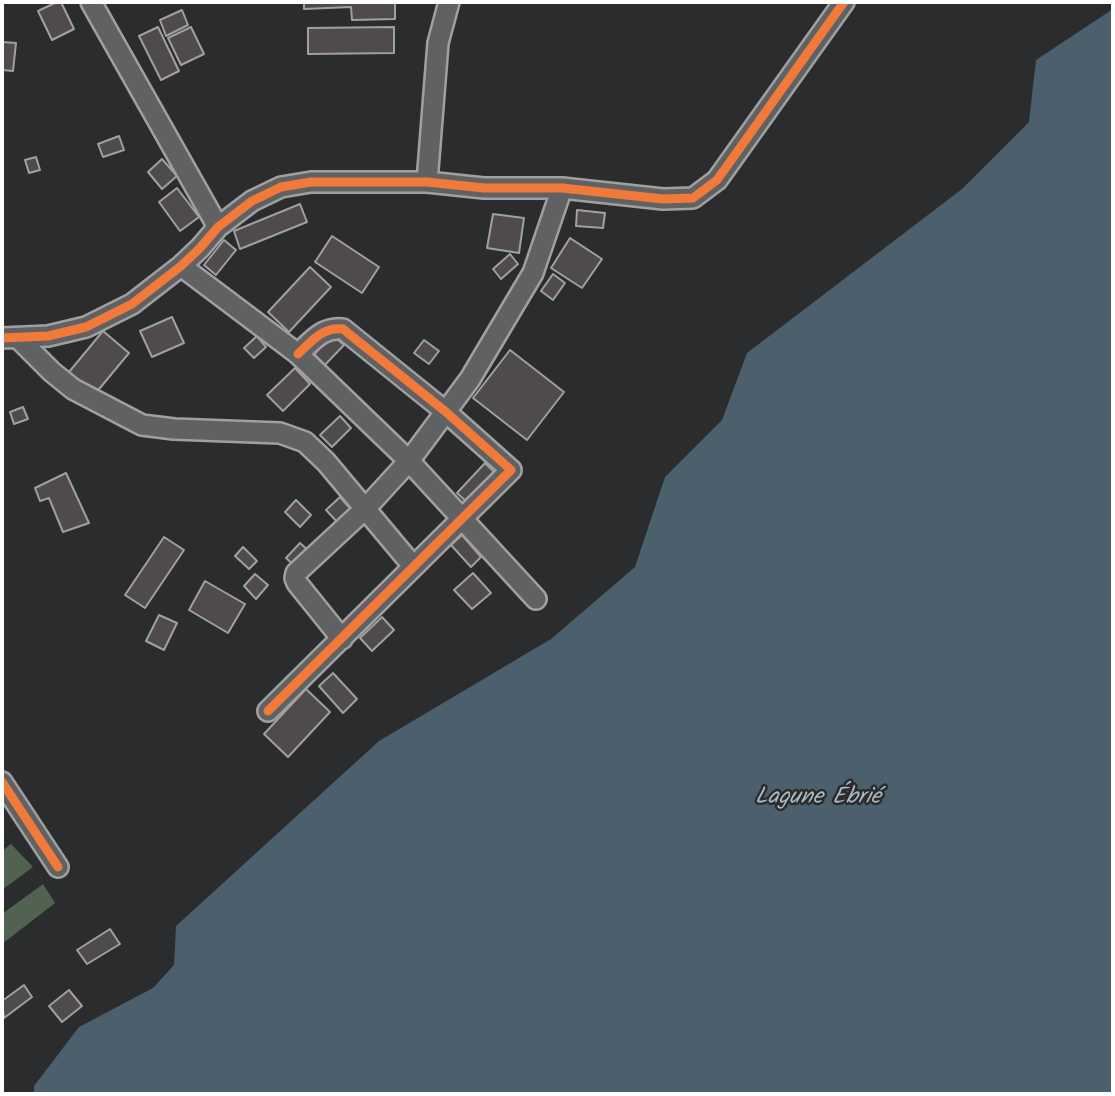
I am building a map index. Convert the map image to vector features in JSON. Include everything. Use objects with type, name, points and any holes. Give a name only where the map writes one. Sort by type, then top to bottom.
[{"type":"street","points":[[90,2],[218,227]]},
{"type":"street","points":[[427,182],[438,43],[449,2]]},
{"type":"street","points":[[10,338],[48,336],[86,327],[132,304],[181,266],[201,248],[218,227],[253,201],[281,187],[312,182],[427,182],[484,188],[562,188],[663,199],[693,198],[717,180],[844,2]]},
{"type":"street","points":[[342,639],[295,578],[296,573],[365,509],[409,461],[470,379],[533,273],[562,188]]},
{"type":"street","points":[[181,266],[298,355],[409,461],[536,599]]},
{"type":"street","points":[[268,711],[511,470],[446,412],[343,329],[324,331],[298,355]]},
{"type":"street","points":[[10,338],[74,389],[142,425],[174,429],[280,433],[305,442],[326,462],[413,566]]},
{"type":"street","points":[[2,782],[58,867]]},
{"type":"green space","points":[[11,844],[33,867],[2,890],[2,851]]},
{"type":"green space","points":[[43,884],[55,903],[2,944],[2,914]]},
{"type":"water","name":"Lagune Ébrié","points":[[1113,9],[1113,1094],[34,1094],[34,1086],[79,1027],[153,988],[174,965],[176,926],[379,741],[551,639],[635,567],[665,477],[722,420],[747,353],[962,189],[1029,122],[1036,60]]},
{"type":"building","points":[[61,2],[74,29],[52,40],[38,11]]},
{"type":"building","points":[[304,2],[395,2],[395,19],[352,20],[351,7],[304,9]]},
{"type":"building","points":[[182,10],[188,25],[166,36],[160,20]]},
{"type":"building","points":[[158,27],[179,71],[161,80],[139,36]]},
{"type":"building","points":[[191,27],[204,54],[181,65],[168,38]]},
{"type":"building","points":[[394,27],[394,53],[308,54],[308,28]]},
{"type":"building","points":[[2,42],[16,43],[13,71],[2,70]]},
{"type":"building","points":[[119,136],[124,150],[103,157],[98,144]]},
{"type":"building","points":[[36,157],[40,170],[29,173],[25,160]]},
{"type":"building","points":[[162,159],[177,176],[162,189],[148,172]]},
{"type":"building","points":[[177,188],[199,217],[180,231],[159,202]]},
{"type":"building","points":[[300,204],[307,222],[240,249],[234,231]]},
{"type":"building","points":[[577,210],[605,213],[603,228],[576,226]]},
{"type":"building","points":[[493,214],[524,218],[519,253],[487,248]]},
{"type":"building","points":[[332,236],[379,267],[362,293],[315,262]]},
{"type":"building","points":[[570,238],[602,259],[582,288],[551,268]]},
{"type":"building","points":[[224,240],[236,250],[216,275],[204,265]]},
{"type":"building","points":[[510,254],[518,264],[501,279],[493,269]]},
{"type":"building","points":[[310,267],[331,287],[289,332],[268,312]]},
{"type":"building","points":[[553,274],[565,283],[553,300],[541,291]]},
{"type":"building","points":[[172,317],[184,343],[152,357],[140,331]]},
{"type":"building","points":[[103,331],[129,353],[95,394],[69,372]]},
{"type":"building","points":[[331,334],[344,345],[321,369],[309,361]]},
{"type":"building","points":[[257,336],[266,347],[254,358],[244,348]]},
{"type":"building","points":[[424,340],[439,351],[429,364],[414,353]]},
{"type":"building","points":[[510,350],[564,392],[527,440],[473,398]]},
{"type":"building","points":[[295,368],[310,384],[283,411],[267,395]]},
{"type":"building","points":[[23,407],[28,419],[14,424],[10,412]]},
{"type":"building","points":[[340,416],[351,428],[332,447],[320,435]]},
{"type":"building","points":[[485,463],[497,475],[469,504],[457,493]]},
{"type":"building","points":[[66,473],[89,523],[63,532],[49,498],[40,501],[35,488]]},
{"type":"building","points":[[340,497],[354,513],[340,525],[326,510]]},
{"type":"building","points":[[296,500],[311,515],[300,527],[285,512]]},
{"type":"building","points":[[462,535],[481,557],[471,567],[451,545]]},
{"type":"building","points":[[164,537],[184,550],[145,608],[125,595]]},
{"type":"building","points":[[300,543],[311,553],[297,568],[286,558]]},
{"type":"building","points":[[243,547],[257,561],[249,569],[235,556]]},
{"type":"building","points":[[473,573],[491,593],[472,609],[454,590]]},
{"type":"building","points":[[255,574],[268,585],[256,599],[244,586]]},
{"type":"building","points":[[205,581],[245,604],[228,633],[189,610]]},
{"type":"building","points":[[159,615],[177,623],[164,650],[146,641]]},
{"type":"building","points":[[382,617],[394,630],[372,651],[360,638]]},
{"type":"building","points":[[333,673],[357,699],[343,713],[319,686]]},
{"type":"building","points":[[306,689],[330,712],[288,757],[264,734]]},
{"type":"building","points":[[110,929],[120,944],[87,964],[77,950]]},
{"type":"building","points":[[24,985],[32,997],[4,1018],[2,1001]]},
{"type":"building","points":[[69,990],[82,1006],[62,1022],[49,1006]]},
{"type":"cycle path","points":[[2,338],[48,336],[86,327],[132,304],[181,266],[218,227],[252,201],[281,187],[311,182],[427,182],[484,188],[562,188],[663,199],[693,198],[717,180],[844,2]]},
{"type":"cycle path","points":[[268,711],[511,470],[446,412],[343,329],[323,332],[298,354]]},
{"type":"cycle path","points":[[2,782],[58,867]]}]
